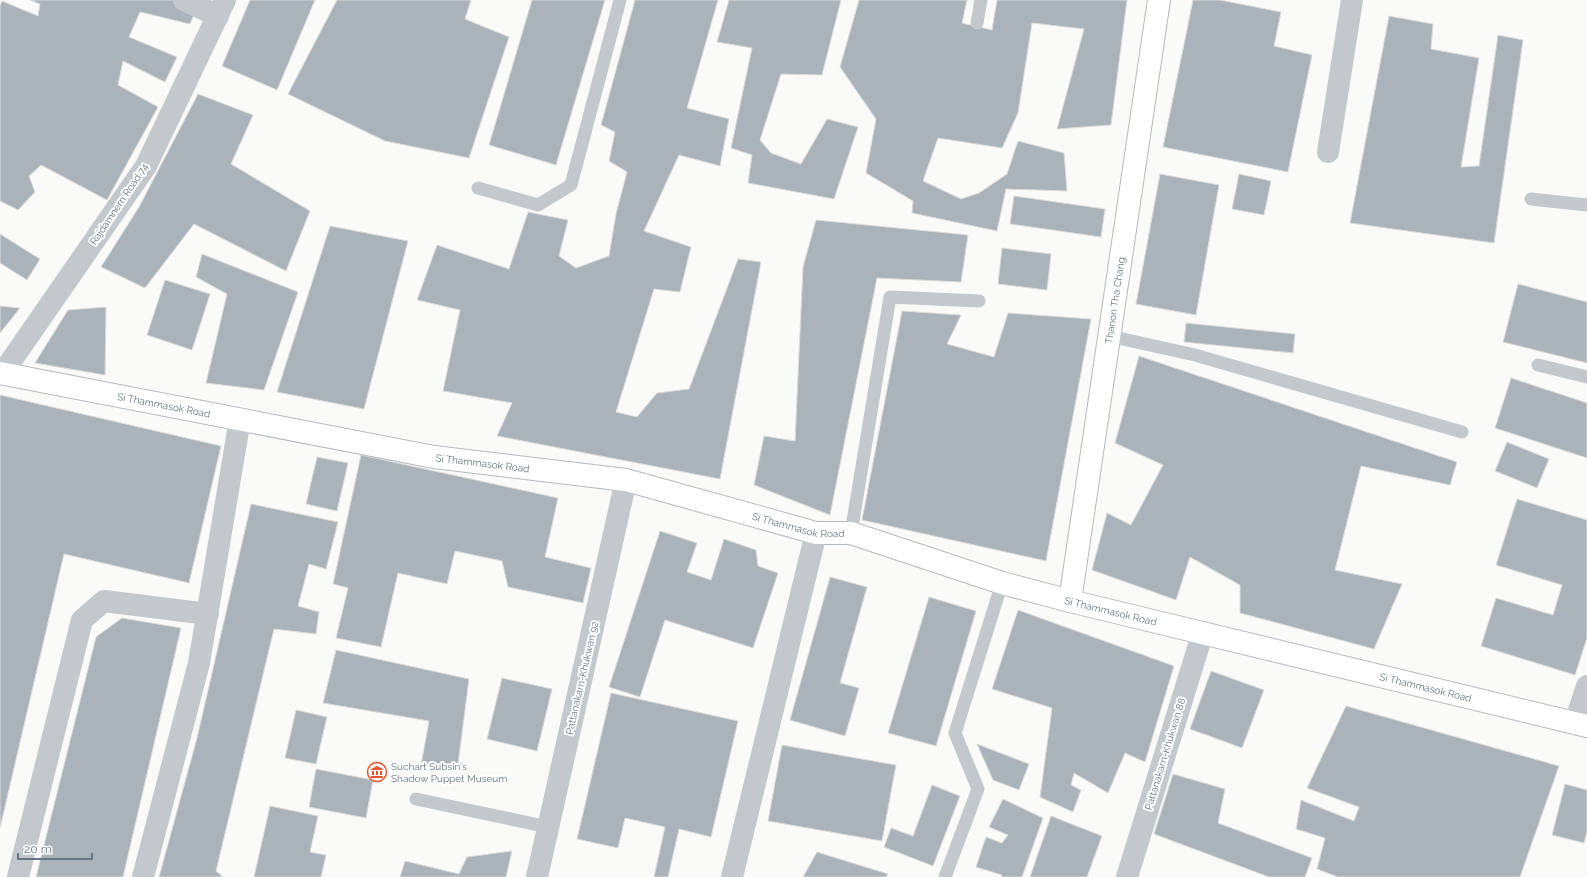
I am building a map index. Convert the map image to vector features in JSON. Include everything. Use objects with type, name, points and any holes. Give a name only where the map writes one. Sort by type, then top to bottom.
[{"type":"street","points":[[184,0],[222,8]]},
{"type":"street","name":"Thanon Tha Chang","points":[[1070,601],[1159,0]]},
{"type":"street","points":[[1328,152],[1352,0]]},
{"type":"street","name":"Rajdamnern Road 74","points":[[1,373],[146,166],[222,8]]},
{"type":"street","name":"Si Thammasok Road","points":[[1,373],[434,457],[626,480],[816,532],[851,533],[1002,582],[1070,601],[1581,724]]},
{"type":"street","points":[[143,877],[197,671],[208,614],[240,419]]},
{"type":"street","name":"Pattanakarn-Khukwan 92","points":[[537,877],[626,480]]},
{"type":"street","points":[[732,877],[816,532]]},
{"type":"street","points":[[18,877],[82,620],[104,601],[208,614]]},
{"type":"street","name":"Pattanakarn-Khukwan 88","points":[[1127,877],[1202,632]]},
{"type":"street","points":[[1581,724],[1587,686]]},
{"type":"lane","points":[[478,188],[538,205],[571,185],[620,0]]},
{"type":"lane","points":[[977,23],[981,0]]},
{"type":"lane","points":[[1531,199],[1587,205]]},
{"type":"lane","points":[[851,533],[890,297],[979,301]]},
{"type":"lane","points":[[1109,336],[1195,355],[1462,432]]},
{"type":"lane","points":[[1538,365],[1587,377]]},
{"type":"lane","points":[[945,877],[978,788],[955,734],[1002,582]]},
{"type":"lane","points":[[416,800],[548,827]]},
{"type":"building","points":[[30,0],[200,0],[190,24],[140,12],[129,37],[177,57],[165,82],[123,61],[118,85],[158,107],[107,200],[41,165],[29,176],[35,192],[18,210],[0,201],[0,6],[2,1],[38,16],[40,4]]},
{"type":"building","points":[[250,0],[315,0],[277,90],[222,66]]},
{"type":"building","points":[[337,0],[471,0],[465,19],[509,37],[469,158],[385,141],[288,94]]},
{"type":"building","points":[[532,0],[605,0],[556,165],[489,145]]},
{"type":"building","points":[[635,0],[718,0],[687,108],[729,119],[720,166],[679,155],[644,231],[691,247],[680,292],[654,289],[616,412],[637,417],[657,393],[689,389],[738,259],[761,262],[720,479],[497,436],[512,403],[443,391],[460,310],[417,300],[437,245],[509,269],[528,212],[568,220],[559,256],[576,268],[609,256],[616,214],[627,172],[609,161],[615,132],[601,125]]},
{"type":"building","points":[[729,0],[841,0],[822,75],[781,74],[760,140],[771,153],[801,164],[827,119],[858,127],[834,199],[748,183],[752,155],[731,148],[752,48],[717,42]]},
{"type":"building","points":[[859,0],[967,0],[962,23],[992,30],[997,0],[1127,0],[1111,125],[1057,129],[1084,29],[1032,23],[1018,113],[1002,148],[938,138],[923,181],[961,199],[979,193],[1007,174],[1018,141],[1064,153],[1067,191],[1006,189],[997,231],[912,213],[913,201],[866,173],[876,119],[840,67]]},
{"type":"building","points":[[1193,0],[1220,0],[1281,12],[1274,46],[1312,55],[1288,172],[1163,147]]},
{"type":"building","points":[[1389,16],[1433,24],[1431,49],[1479,58],[1461,167],[1479,166],[1498,35],[1523,40],[1494,243],[1350,223]]},
{"type":"building","points":[[198,94],[253,115],[231,164],[310,211],[286,271],[194,224],[145,288],[101,267],[139,207]]},
{"type":"building","points":[[1160,174],[1219,185],[1196,315],[1136,304]]},
{"type":"building","points":[[1239,174],[1271,181],[1264,215],[1232,209]]},
{"type":"building","points":[[1014,196],[1105,209],[1101,237],[1010,224]]},
{"type":"building","points":[[816,220],[968,235],[961,282],[877,278],[830,515],[754,485],[764,436],[795,441],[803,267]]},
{"type":"building","points":[[330,226],[408,241],[364,409],[277,392]]},
{"type":"building","points":[[0,234],[40,259],[27,280],[0,263]]},
{"type":"building","points":[[1002,248],[1051,254],[1047,290],[998,284]]},
{"type":"building","points":[[202,254],[298,292],[264,390],[206,383],[227,294],[196,277]]},
{"type":"building","points":[[165,280],[210,294],[192,350],[147,335]]},
{"type":"building","points":[[1518,284],[1587,302],[1587,363],[1503,342]]},
{"type":"building","points":[[0,306],[20,308],[0,333]]},
{"type":"building","points":[[106,307],[105,375],[35,363],[68,310]]},
{"type":"building","points":[[902,311],[961,315],[947,344],[994,357],[1008,313],[1091,319],[1046,561],[862,520]]},
{"type":"building","points":[[1186,323],[1295,334],[1293,353],[1184,342]]},
{"type":"building","points":[[1139,356],[1457,462],[1450,485],[1361,466],[1335,570],[1402,584],[1374,649],[1240,613],[1240,585],[1190,557],[1176,600],[1092,570],[1107,513],[1131,525],[1163,465],[1115,443]]},
{"type":"building","points":[[1511,378],[1587,403],[1587,458],[1495,428]]},
{"type":"building","points":[[0,395],[221,446],[189,583],[64,554],[0,828]]},
{"type":"building","points":[[1507,442],[1549,459],[1537,488],[1495,471]]},
{"type":"building","points":[[361,455],[558,498],[545,557],[591,568],[583,603],[508,587],[502,561],[455,551],[447,584],[398,573],[381,647],[336,638],[348,588],[333,584]]},
{"type":"building","points":[[317,457],[348,463],[337,511],[306,504]]},
{"type":"building","points":[[1517,499],[1587,520],[1587,638],[1575,675],[1481,646],[1496,598],[1553,615],[1562,585],[1496,565]]},
{"type":"building","points":[[251,504],[338,522],[326,569],[309,564],[298,606],[319,612],[316,634],[274,629],[216,871],[223,877],[159,877],[197,738]]},
{"type":"building","points":[[660,531],[697,543],[687,572],[711,580],[724,539],[756,550],[758,566],[778,573],[753,648],[665,620],[640,697],[609,687]]},
{"type":"building","points":[[830,577],[867,587],[840,683],[859,688],[845,736],[790,720]]},
{"type":"building","points":[[929,597],[976,611],[936,746],[888,733]]},
{"type":"building","points":[[1018,610],[1174,666],[1145,762],[1125,753],[1108,793],[1074,773],[1071,785],[1081,790],[1073,812],[1040,797],[1052,708],[992,689]]},
{"type":"building","points":[[122,618],[181,628],[123,877],[36,877],[96,637]]},
{"type":"building","points":[[336,650],[469,679],[457,772],[421,765],[429,721],[323,703]]},
{"type":"building","points":[[1211,671],[1264,690],[1242,748],[1190,729]]},
{"type":"building","points":[[502,678],[552,689],[537,751],[487,739]]},
{"type":"building","points":[[611,693],[738,721],[711,837],[679,829],[668,877],[654,877],[665,827],[625,818],[618,848],[577,839]]},
{"type":"building","points":[[1346,706],[1559,766],[1520,877],[1338,877],[1317,869],[1325,838],[1296,829],[1301,800],[1354,821],[1359,807],[1307,788]]},
{"type":"building","points":[[296,710],[327,717],[316,764],[285,758]]},
{"type":"building","points":[[977,744],[1029,764],[1019,790],[993,780]]},
{"type":"building","points":[[782,745],[896,765],[882,841],[768,821]]},
{"type":"building","points":[[316,769],[373,780],[366,818],[309,807]]},
{"type":"building","points":[[1173,774],[1225,789],[1218,823],[1312,858],[1305,877],[1269,877],[1154,834]]},
{"type":"building","points":[[1565,784],[1587,790],[1587,832],[1584,843],[1552,835]]},
{"type":"building","points":[[932,785],[960,796],[933,866],[884,847],[891,828],[913,836]]},
{"type":"building","points":[[1003,799],[1043,818],[1022,877],[1001,877],[1002,875],[976,867],[986,837],[1002,843],[1008,835],[989,827]]},
{"type":"building","points":[[270,806],[318,816],[310,852],[326,855],[321,877],[254,877]]},
{"type":"building","points":[[1051,816],[1102,836],[1087,877],[1030,877]]},
{"type":"building","points":[[512,851],[506,877],[400,877],[405,861],[459,874],[467,857]]},
{"type":"building","points":[[817,852],[888,874],[886,877],[803,877]]},
{"type":"place","name":"Suchart Subsin's Shadow Puppet Museum","points":[[377,772]]}]
